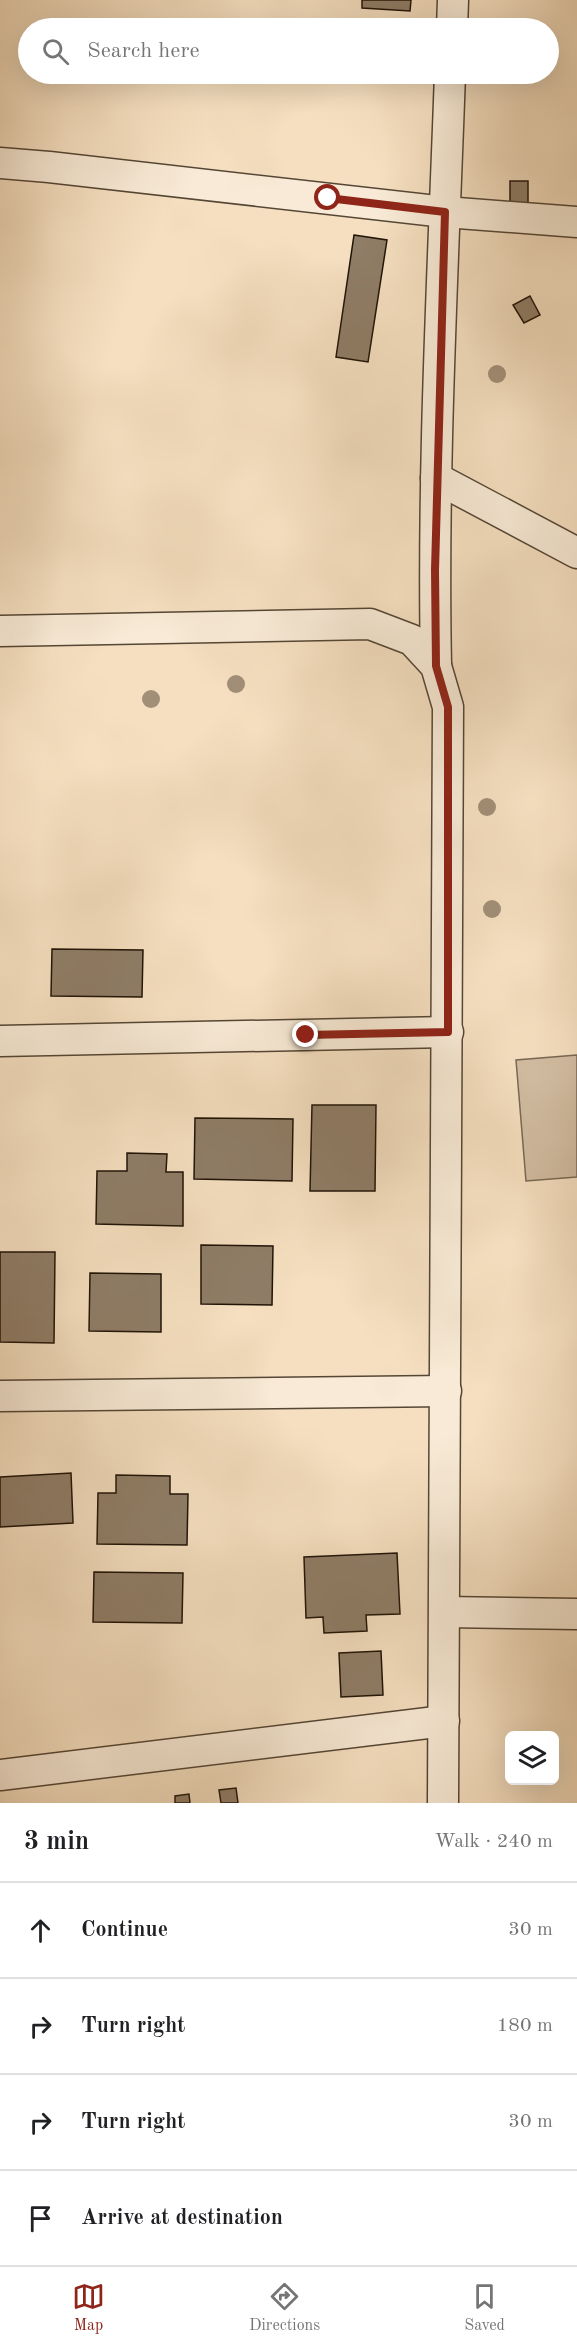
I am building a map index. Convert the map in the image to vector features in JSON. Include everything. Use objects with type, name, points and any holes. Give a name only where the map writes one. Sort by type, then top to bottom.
[{"type":"street","points":[[452,18],[453,0]]},
{"type":"street","points":[[443,1803],[448,707],[436,666],[435,570],[450,84]]},
{"type":"street","points":[[0,163],[445,212],[577,222]]},
{"type":"street","points":[[436,478],[577,553]]},
{"type":"street","points":[[0,631],[370,624],[412,640],[436,666]]},
{"type":"street","points":[[0,1041],[448,1032]]},
{"type":"street","points":[[0,1396],[446,1391]]},
{"type":"street","points":[[445,1612],[577,1614]]},
{"type":"street","points":[[0,1775],[444,1721]]},
{"type":"shaded area","points":[[577,1055],[577,1177],[526,1181],[516,1060]]},
{"type":"building","points":[[362,0],[411,0],[410,11],[362,8]]},
{"type":"building","points":[[510,181],[528,181],[528,214],[510,214]]},
{"type":"building","points":[[354,235],[387,240],[368,362],[336,357]]},
{"type":"building","points":[[530,296],[540,315],[524,323],[513,305]]},
{"type":"building","points":[[52,949],[143,950],[142,997],[51,996]]},
{"type":"building","points":[[312,1105],[376,1105],[375,1191],[310,1191]]},
{"type":"building","points":[[195,1118],[293,1119],[292,1181],[194,1179]]},
{"type":"building","points":[[127,1153],[167,1154],[166,1172],[183,1172],[183,1226],[96,1224],[97,1171],[127,1171]]},
{"type":"building","points":[[201,1245],[273,1246],[272,1305],[201,1304]]},
{"type":"building","points":[[0,1252],[55,1252],[54,1343],[0,1342]]},
{"type":"building","points":[[90,1273],[161,1274],[161,1332],[89,1331]]},
{"type":"building","points":[[71,1473],[73,1523],[0,1527],[0,1477]]},
{"type":"building","points":[[116,1475],[170,1476],[170,1494],[188,1494],[187,1545],[97,1544],[98,1493],[116,1493]]},
{"type":"building","points":[[397,1553],[400,1614],[366,1615],[367,1631],[324,1633],[323,1617],[306,1618],[304,1557]]},
{"type":"building","points":[[94,1572],[183,1573],[182,1623],[93,1622]]},
{"type":"building","points":[[381,1651],[383,1695],[341,1697],[339,1653]]},
{"type":"building","points":[[236,1788],[238,1803],[221,1803],[219,1790]]},
{"type":"building","points":[[189,1794],[190,1803],[175,1803],[175,1796]]},
{"type":"route","points":[[306,1035],[448,1032],[448,707],[436,666],[435,570],[445,212],[328,198]]}]
